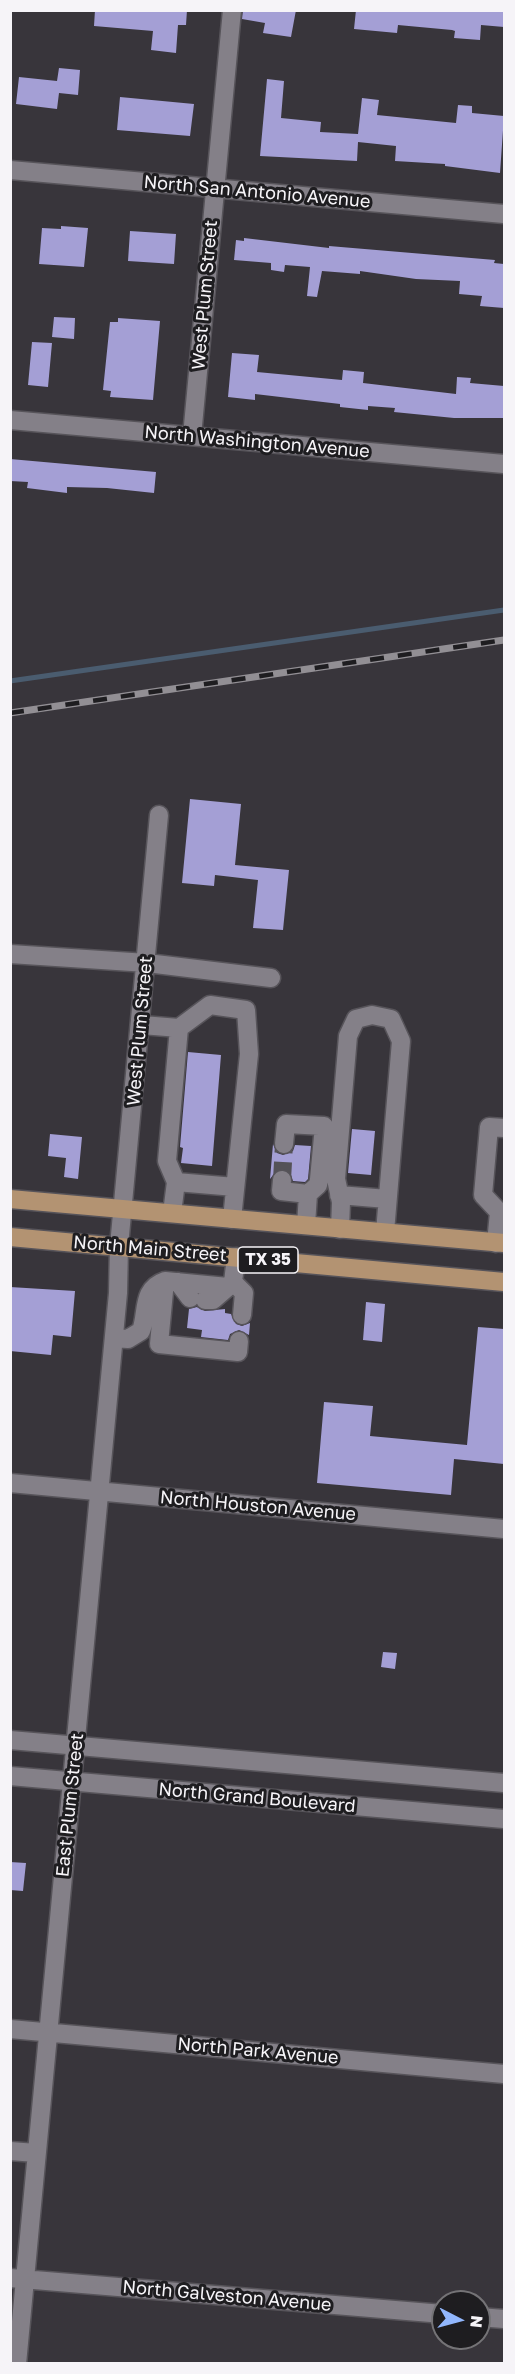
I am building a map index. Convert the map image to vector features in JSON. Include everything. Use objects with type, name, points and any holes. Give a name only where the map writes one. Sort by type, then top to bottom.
[{"type":"main road","name":"North Main Street","points":[[10,1199],[500,1243]]},
{"type":"main road","name":"North Main Street","points":[[10,1237],[504,1282]]},
{"type":"street","name":"West Plum Street","points":[[192,436],[232,10]]},
{"type":"street","name":"North San Antonio Avenue","points":[[10,170],[504,214]]},
{"type":"street","name":"North Washington Avenue","points":[[10,420],[504,464]]},
{"type":"street","name":"West Plum Street","points":[[119,1246],[142,1025],[159,815]]},
{"type":"street","points":[[10,954],[147,963],[271,978]]},
{"type":"street","points":[[142,1025],[179,1028],[210,1005],[246,1010],[249,1054],[232,1219]]},
{"type":"street","points":[[340,1229],[336,1179],[351,1026],[356,1019],[364,1016],[391,1019],[401,1041],[385,1232]]},
{"type":"street","points":[[172,1213],[176,1182],[167,1161],[179,1028]]},
{"type":"street","points":[[284,1144],[286,1124],[324,1126],[318,1185],[308,1194],[306,1225]]},
{"type":"street","points":[[500,1243],[502,1212],[483,1195],[489,1126],[504,1128]]},
{"type":"street","points":[[282,1180],[281,1191],[308,1194]]},
{"type":"street","points":[[176,1182],[235,1187]]},
{"type":"street","points":[[339,1195],[387,1199]]},
{"type":"street","name":"East Plum Street","points":[[17,2364],[15,2329],[17,2278],[36,2153],[48,2032],[114,1338],[119,1246]]},
{"type":"street","points":[[189,1253],[185,1289],[159,1344],[238,1352],[239,1341]]},
{"type":"street","points":[[231,1284],[236,1257]]},
{"type":"street","points":[[114,1338],[128,1339],[141,1331],[147,1297],[153,1287],[185,1289],[231,1284],[244,1293],[242,1315]]},
{"type":"street","name":"North Houston Avenue","points":[[10,1483],[504,1529]]},
{"type":"street","name":"North Grand Boulevard","points":[[10,1740],[504,1783]]},
{"type":"street","name":"North Grand Boulevard","points":[[10,1776],[504,1819]]},
{"type":"street","name":"North Park Avenue","points":[[10,2029],[504,2074]]},
{"type":"street","points":[[10,2151],[36,2153]]},
{"type":"street","name":"North Galveston Avenue","points":[[17,2278],[431,2313]]},
{"type":"building","points":[[95,10],[187,10],[186,25],[178,25],[176,53],[151,50],[153,31],[94,26]]},
{"type":"building","points":[[243,10],[296,10],[291,37],[263,33],[265,23],[242,19]]},
{"type":"building","points":[[356,10],[504,10],[504,27],[481,25],[480,40],[454,38],[455,31],[452,30],[398,25],[397,33],[354,29]]},
{"type":"building","points":[[59,68],[80,70],[78,95],[59,93],[57,109],[16,104],[19,77],[57,81]]},
{"type":"building","points":[[267,79],[284,81],[281,118],[321,122],[320,132],[358,134],[362,98],[379,100],[377,115],[456,123],[458,105],[472,106],[472,113],[504,116],[500,173],[445,166],[445,164],[395,161],[396,146],[358,142],[357,161],[260,156]]},
{"type":"building","points":[[120,97],[194,104],[190,136],[117,130]]},
{"type":"building","points":[[61,226],[88,228],[84,267],[39,264],[42,228],[61,229]]},
{"type":"building","points":[[130,231],[176,234],[174,264],[128,261]]},
{"type":"building","points":[[244,238],[329,248],[329,246],[495,260],[494,263],[504,264],[504,308],[480,306],[482,296],[459,294],[460,281],[416,279],[360,271],[360,274],[322,271],[317,297],[307,296],[310,267],[285,265],[284,272],[271,270],[271,263],[234,260],[236,240],[244,241]]},
{"type":"building","points":[[54,317],[75,318],[74,339],[52,337]]},
{"type":"building","points":[[118,318],[160,321],[153,400],[110,397],[111,391],[103,390],[110,322],[118,322]]},
{"type":"building","points":[[32,342],[52,343],[48,387],[28,385]]},
{"type":"building","points":[[232,353],[259,355],[257,372],[342,380],[343,370],[364,372],[363,383],[456,394],[457,377],[471,378],[470,383],[504,386],[504,418],[454,418],[394,412],[395,408],[368,406],[368,410],[340,407],[340,404],[255,394],[255,400],[228,397]]},
{"type":"building","points":[[10,459],[156,472],[154,493],[67,487],[67,493],[27,488],[28,482],[10,481]]},
{"type":"building","points":[[190,799],[241,804],[235,865],[289,870],[283,930],[253,928],[258,880],[215,875],[214,886],[182,883]]},
{"type":"building","points":[[188,1052],[221,1055],[212,1166],[181,1163],[183,1148],[180,1147]]},
{"type":"building","points":[[352,1129],[375,1131],[371,1175],[348,1173]]},
{"type":"building","points":[[50,1134],[82,1137],[78,1179],[64,1177],[66,1158],[48,1156]]},
{"type":"building","points":[[273,1144],[277,1153],[283,1155],[293,1151],[295,1145],[311,1146],[308,1179],[305,1182],[293,1181],[289,1171],[282,1169],[277,1170],[270,1179]]},
{"type":"building","points":[[10,1287],[75,1291],[71,1337],[53,1335],[51,1355],[10,1351]]},
{"type":"building","points":[[366,1302],[385,1304],[382,1342],[363,1340]]},
{"type":"building","points":[[197,1307],[205,1311],[225,1309],[225,1313],[231,1314],[236,1324],[242,1326],[250,1323],[249,1335],[239,1330],[230,1334],[228,1340],[201,1337],[202,1330],[187,1328],[189,1309]]},
{"type":"building","points":[[478,1327],[504,1329],[504,1464],[454,1459],[451,1495],[317,1483],[324,1402],[373,1406],[370,1436],[467,1445]]},
{"type":"building","points":[[383,1652],[397,1653],[395,1669],[381,1667]]},
{"type":"building","points":[[10,1862],[26,1863],[23,1891],[10,1890]]},
{"type":"waterway","points":[[10,681],[504,610]]},
{"type":"tunnel","points":[[282,1180],[284,1144]]},
{"type":"railway","points":[[10,713],[504,640]]}]
